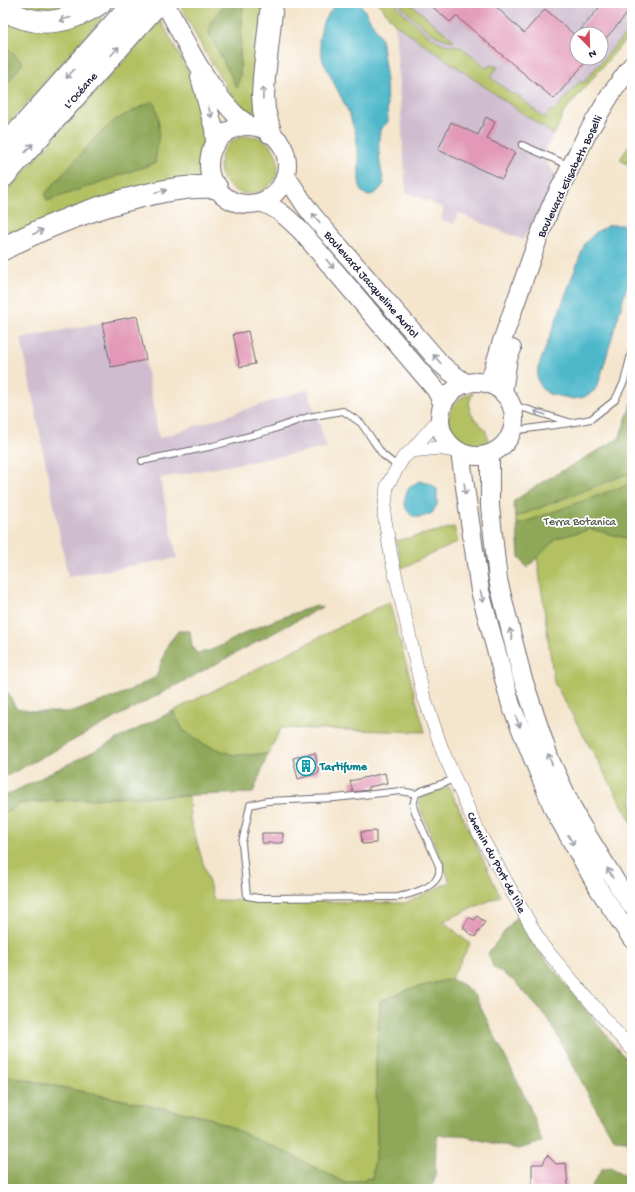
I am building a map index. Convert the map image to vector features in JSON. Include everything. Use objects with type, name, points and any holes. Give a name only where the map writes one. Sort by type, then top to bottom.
[{"type":"highway","points":[[3,9],[28,20],[54,22],[86,12],[100,3]]},
{"type":"highway","name":"L’Océane","points":[[3,149],[133,3]]},
{"type":"highway","name":"L’Océane","points":[[3,177],[158,3]]},
{"type":"highway","points":[[270,132],[264,110],[263,96],[272,3]]},
{"type":"highway","points":[[3,249],[55,224],[107,206],[160,191],[192,186],[216,187]]},
{"type":"main road","points":[[165,3],[195,61],[218,95],[233,113],[249,125]]},
{"type":"main road","points":[[195,61],[211,115],[215,143]]},
{"type":"main road","name":"Boulevard Elisabeth Boselli","points":[[501,394],[501,344],[551,206],[588,132],[611,94],[632,65]]},
{"type":"main road","points":[[501,394],[508,358],[534,282],[567,199],[603,128],[632,82]]},
{"type":"main road","points":[[249,125],[260,127],[270,132],[278,139],[284,148],[287,159],[286,176],[281,186],[275,194],[265,200],[249,204],[233,201],[223,195],[216,187],[211,177],[209,165],[210,154],[215,143],[224,134],[237,127],[249,125]]},
{"type":"main road","name":"Boulevard Jacqueline Auriol","points":[[286,176],[314,217],[441,364],[467,384]]},
{"type":"main road","name":"Boulevard Jacqueline Auriol","points":[[260,202],[273,207],[286,216],[302,232],[436,390],[441,411]]},
{"type":"main road","points":[[478,382],[501,394],[514,417],[512,431],[508,440],[502,447],[485,456],[475,456],[460,452],[451,446],[445,439],[441,429],[441,411],[451,392],[456,388],[478,382]]},
{"type":"main road","points":[[460,452],[480,591],[511,705],[554,810],[600,890],[632,939]]},
{"type":"main road","points":[[490,454],[490,507],[498,580],[522,676],[550,760],[578,820],[632,906]]},
{"type":"street","name":"Chemin du Port de l'Île","points":[[441,411],[398,466],[387,486],[384,514],[391,556],[423,694],[443,752],[479,833],[542,945],[632,1049]]},
{"type":"street","points":[[411,451],[439,448],[460,452]]},
{"type":"lane","points":[[522,145],[571,167]]},
{"type":"lane","points":[[512,431],[570,423],[591,418],[615,400],[624,382],[632,350]]},
{"type":"lane","points":[[501,394],[570,423]]},
{"type":"lane","points":[[142,461],[235,440],[272,430],[308,417],[343,411],[361,423],[383,455],[398,466]]},
{"type":"lane","points":[[416,794],[413,805],[415,812],[439,866],[440,872],[435,882],[410,895],[398,897],[259,898],[246,896],[242,843],[250,805],[266,801],[335,798],[401,791],[416,794],[455,779]]},
{"type":"shaded area","points":[[378,3],[632,3],[632,32],[609,59],[609,26],[569,26],[569,66],[603,66],[564,112],[541,159],[546,162],[557,177],[523,240],[458,213],[454,224],[441,220],[444,208],[406,192],[395,24]]},
{"type":"shaded area","points":[[137,316],[159,438],[308,389],[327,448],[160,478],[177,558],[68,577],[21,338]]},
{"type":"green space","points":[[10,3],[80,3],[51,13],[30,11]]},
{"type":"green space","points":[[179,3],[225,3],[211,22],[240,77],[243,3],[267,3],[255,111],[252,113],[246,111],[237,105],[205,52]]},
{"type":"green space","points":[[225,3],[243,3],[240,77],[237,88],[209,33],[211,22]]},
{"type":"green space","points":[[378,3],[395,3],[431,37],[446,45],[460,47],[486,68],[491,65],[498,67],[490,77],[513,95],[515,93],[544,118],[551,110],[555,110],[580,81],[583,83],[598,66],[603,66],[564,112],[554,135],[395,24]]},
{"type":"green space","points":[[399,3],[409,3],[455,41],[447,40],[424,28]]},
{"type":"green space","points":[[107,8],[107,12],[3,130],[3,88],[23,63],[9,49],[3,46],[3,15]]},
{"type":"green space","points":[[161,21],[191,77],[209,130],[198,162],[202,180],[3,243],[3,196],[86,102]]},
{"type":"green space","points":[[632,26],[632,32],[609,59],[609,53]]},
{"type":"green space","points":[[3,46],[9,49],[23,63],[3,88]]},
{"type":"green space","points":[[153,101],[159,124],[155,163],[47,201],[45,194],[94,139],[115,120]]},
{"type":"green space","points":[[249,136],[260,138],[273,149],[276,154],[278,165],[276,176],[265,189],[260,192],[249,194],[238,192],[225,181],[222,176],[220,165],[222,154],[233,141],[238,138]]},
{"type":"green space","points":[[632,140],[632,166],[620,160]]},
{"type":"green space","points":[[473,393],[469,408],[474,418],[486,432],[488,438],[487,446],[473,447],[461,444],[449,427],[449,417],[452,407],[460,398]]},
{"type":"green space","name":"Terra Botanica","points":[[632,402],[632,823],[554,682],[536,549],[517,525],[513,502],[539,484],[619,439]]},
{"type":"green space","points":[[632,403],[632,472],[516,517],[513,502],[539,484],[620,438]]},
{"type":"green space","points":[[632,483],[632,542],[625,538],[591,529],[557,538],[527,568],[519,557],[517,525]]},
{"type":"green space","points":[[454,527],[458,542],[402,568],[396,541]]},
{"type":"green space","points":[[389,602],[425,732],[281,728],[268,754],[233,755],[203,744],[183,730],[173,711]]},
{"type":"green space","points":[[316,606],[322,607],[3,778],[3,688],[8,693],[16,708],[37,712],[73,712],[124,693],[156,677],[168,644],[178,631],[190,631],[192,646],[196,653],[203,652],[216,648],[264,625]]},
{"type":"green space","points":[[173,711],[183,730],[203,744],[233,755],[268,754],[253,793],[108,798],[22,803],[3,813],[3,797]]},
{"type":"green space","points":[[449,787],[500,896],[443,921],[470,944],[451,979],[410,989],[380,1001],[376,1063],[377,1145],[372,1178],[345,1183],[291,1155],[210,1118],[3,1075],[3,813],[22,803],[108,798],[189,796],[190,819],[214,900],[405,903],[450,882],[419,805],[422,797]]},
{"type":"green space","points":[[517,916],[546,960],[619,1051],[632,1064],[632,1150],[627,1140],[615,1139],[603,1122],[549,1020],[514,981],[493,967],[488,953]]},
{"type":"green space","points":[[451,979],[466,987],[475,996],[529,1105],[542,1142],[518,1149],[459,1135],[438,1135],[436,1143],[435,1179],[430,1189],[3,1189],[3,1075],[210,1118],[291,1155],[345,1183],[372,1178],[377,1145],[376,1063],[380,1001],[410,989]]},
{"type":"green space","points":[[610,1167],[625,1175],[632,1174],[632,1189],[590,1189],[602,1169]]},
{"type":"water","points":[[336,3],[360,3],[381,38],[385,67],[388,122],[380,130],[379,137],[379,157],[384,184],[376,193],[368,196],[361,191],[359,181],[359,160],[356,135],[349,113],[323,61],[319,40],[323,22]]},
{"type":"water","points":[[610,225],[623,225],[632,234],[632,269],[599,382],[594,391],[584,397],[574,399],[549,394],[541,388],[537,377],[538,368],[585,243],[596,232]]},
{"type":"water","points":[[419,481],[431,484],[437,489],[437,505],[432,513],[419,517],[412,516],[406,510],[405,496],[409,488]]},
{"type":"building","points":[[428,3],[492,3],[524,33],[545,9],[569,30],[569,66],[582,66],[554,99],[456,16],[450,22]]},
{"type":"building","points":[[603,3],[632,3],[632,8],[609,35],[609,26],[584,26]]},
{"type":"building","points":[[486,117],[495,122],[487,139],[515,152],[502,179],[438,150],[451,122],[478,135]]},
{"type":"building","points":[[137,316],[146,360],[111,367],[102,323]]},
{"type":"building","points":[[248,331],[255,364],[240,367],[233,334]]},
{"type":"building","name":"Tartifume","points":[[315,753],[319,773],[298,779],[293,758]]},
{"type":"building","points":[[385,773],[387,783],[369,787],[369,790],[353,792],[350,781]]},
{"type":"building","points":[[376,831],[376,843],[362,844],[361,832]]},
{"type":"building","points":[[262,833],[283,833],[283,843],[262,843]]},
{"type":"building","points":[[477,916],[485,922],[475,937],[463,928],[469,917],[474,920]]},
{"type":"building","points":[[547,1155],[556,1164],[566,1163],[568,1187],[565,1187],[565,1189],[532,1188],[532,1164],[543,1164]]},
{"type":"place","name":"Tartifume","points":[[306,766]]}]
